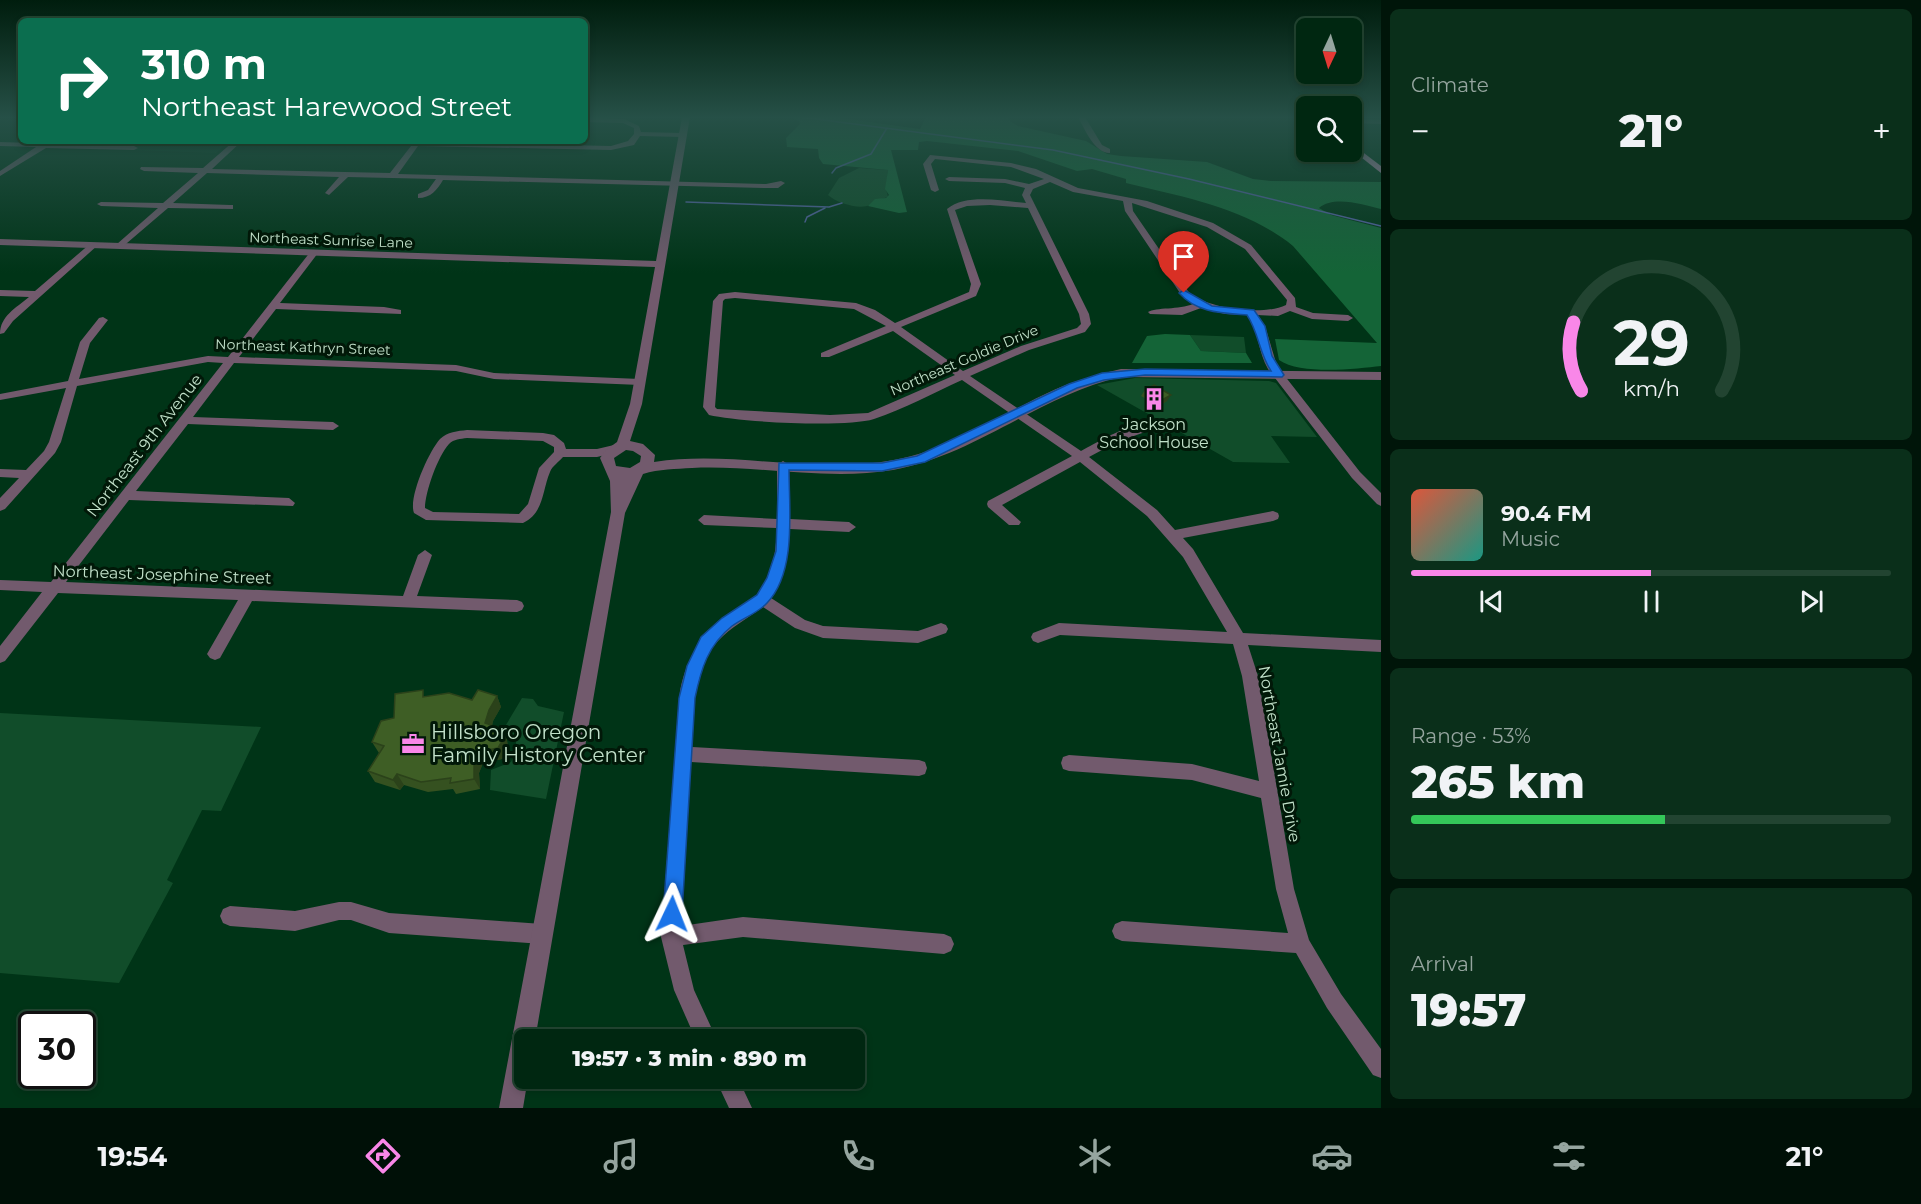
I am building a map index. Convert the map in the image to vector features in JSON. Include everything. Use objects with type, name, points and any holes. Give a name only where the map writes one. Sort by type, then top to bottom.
[{"type":"street","points":[[144,169],[766,186],[781,183]]},
{"type":"street","points":[[393,176],[398,169]]},
{"type":"street","points":[[618,512],[615,503],[618,484],[607,458],[627,436],[631,414],[636,404],[677,169]]},
{"type":"street","points":[[928,169],[935,190]]},
{"type":"street","points":[[1025,169],[1085,192],[1158,207],[1210,225],[1241,242],[1291,298],[1290,308]]},
{"type":"street","points":[[120,246],[205,170]]},
{"type":"street","points":[[329,193],[346,174]]},
{"type":"street","points":[[421,196],[431,192],[441,177]]},
{"type":"street","points":[[949,178],[1005,181],[1030,187],[1050,179]]},
{"type":"street","name":"Northeast Goldie Drive","points":[[713,412],[830,419],[862,417],[886,410],[1025,348],[1081,330],[1086,324],[1084,314],[1026,195],[1030,187]]},
{"type":"street","points":[[1127,199],[1128,210],[1184,293],[1201,305],[1224,311],[1275,313],[1290,308],[1312,316],[1348,318]]},
{"type":"street","points":[[101,204],[230,207]]},
{"type":"street","points":[[825,355],[967,297],[976,291],[976,284],[951,210],[963,204],[1031,206]]},
{"type":"street","name":"Northeast Sunrise Lane","points":[[0,242],[661,264]]},
{"type":"street","points":[[0,331],[9,319],[94,245]]},
{"type":"street","name":"Northeast 9th Avenue","points":[[0,657],[314,253]]},
{"type":"street","points":[[0,292],[38,294]]},
{"type":"street","name":"Northeast Jamie Drive","points":[[713,412],[710,404],[718,301],[722,297],[735,295],[856,306],[866,309],[894,327],[1082,457],[1133,496],[1174,535],[1201,572],[1238,638],[1250,676],[1284,889],[1301,944],[1334,1001],[1381,1067]]},
{"type":"street","points":[[1153,312],[1182,312],[1201,305]]},
{"type":"street","points":[[272,306],[399,312]]},
{"type":"street","points":[[1250,312],[1260,326],[1267,356],[1278,375],[1356,475],[1381,501]]},
{"type":"street","points":[[0,506],[55,442],[85,342],[103,320]]},
{"type":"street","name":"Northeast Kathryn Street","points":[[0,397],[203,360],[232,359],[456,368],[488,375],[640,382]]},
{"type":"street","points":[[536,378],[540,365]]},
{"type":"street","points":[[560,453],[572,458],[596,461],[623,473],[657,465],[696,462],[872,467],[902,464],[937,453],[1080,383],[1112,375],[1145,372],[1381,376]]},
{"type":"street","points":[[511,1108],[618,512],[625,503],[630,480],[648,459],[639,441],[639,414],[636,404]]},
{"type":"street","points":[[184,420],[333,426]]},
{"type":"street","points":[[1014,522],[993,504],[1113,439],[1141,429]]},
{"type":"street","points":[[560,453],[560,446],[550,438],[457,435],[441,446],[417,507],[422,514],[431,517],[518,520],[534,506],[545,468],[560,453],[597,453],[633,446],[658,456],[696,462]]},
{"type":"street","points":[[701,1029],[689,1005],[678,975],[671,937],[687,698],[694,666],[707,641],[727,622],[762,599],[774,579],[783,551],[783,465]]},
{"type":"street","points":[[0,473],[29,474]]},
{"type":"street","points":[[126,495],[289,503]]},
{"type":"street","points":[[1174,535],[1273,516]]},
{"type":"street","points":[[704,520],[849,527]]},
{"type":"street","points":[[408,601],[426,555]]},
{"type":"street","name":"Northeast Josephine Street","points":[[0,585],[517,606]]},
{"type":"street","points":[[215,654],[248,595]]},
{"type":"street","points":[[762,599],[800,624],[823,632],[918,637],[941,629]]},
{"type":"street","points":[[1038,637],[1059,628],[1381,646]]},
{"type":"street","points":[[683,754],[919,768]]},
{"type":"street","points":[[1069,762],[1192,772],[1268,791]]},
{"type":"street","points":[[230,916],[295,921],[339,911],[351,911],[388,923],[542,934]]},
{"type":"street","points":[[671,937],[743,927],[944,944]]},
{"type":"street","points":[[1122,931],[1301,944]]},
{"type":"street","points":[[732,1089],[741,1108]]},
{"type":"shaded area","points":[[858,169],[888,170],[886,189],[888,197],[860,207],[842,203],[828,195],[839,178]]},
{"type":"shaded area","points":[[874,169],[896,169],[907,212],[899,213],[868,206],[875,199],[886,198],[889,195],[885,189],[888,170]]},
{"type":"shaded area","points":[[1070,169],[1225,169],[1253,179],[1271,181],[1381,182],[1381,209],[1358,203],[1341,202],[1325,204],[1319,208],[1331,215],[1381,228],[1381,366],[1314,369],[1288,365],[1279,360],[1275,339],[1377,343],[1293,246],[1275,233],[1235,213],[1192,199],[1126,183],[1126,179],[1092,169],[1077,171]]},
{"type":"shaded area","points":[[1190,335],[1244,337],[1246,353],[1201,351]]},
{"type":"shaded area","points":[[1190,335],[1201,351],[1246,353],[1252,363],[1132,363],[1147,336]]},
{"type":"shaded area","points":[[1135,378],[1276,383],[1317,437],[1271,436],[1290,463],[1233,462],[1097,385]]},
{"type":"shaded area","points":[[522,698],[533,699],[538,706],[564,712],[546,799],[490,790],[491,770],[511,762],[517,749],[515,737],[503,730]]},
{"type":"shaded area","points":[[0,713],[261,727],[221,811],[202,810],[167,880],[173,883],[119,983],[0,973]]},
{"type":"building","points":[[1154,385],[1171,395],[1162,400],[1145,390]]},
{"type":"building","points":[[423,690],[423,697],[449,693],[472,700],[478,690],[497,696],[485,723],[503,729],[504,738],[498,748],[478,752],[474,762],[474,779],[450,783],[451,778],[421,782],[397,774],[393,780],[368,771],[384,746],[372,742],[381,721],[394,718],[395,694]]},
{"type":"waterway","points":[[832,173],[835,169]]},
{"type":"waterway","points":[[1141,169],[1381,226]]},
{"type":"waterway","points":[[686,202],[829,207],[842,203]]},
{"type":"waterway","points":[[805,222],[807,217],[825,208]]},
{"type":"place","name":"Jackson School House","points":[[1154,399]]},
{"type":"place","name":"Hillsboro Oregon Family History Center","points":[[413,744]]},
{"type":"route","points":[[672,914],[687,698],[694,666],[707,641],[727,622],[762,599],[774,579],[783,551],[783,465],[882,467],[920,459],[937,453],[1073,386],[1102,376],[1145,372],[1278,375],[1267,356],[1260,326],[1250,312],[1228,312],[1210,308],[1195,302],[1184,293]]}]
